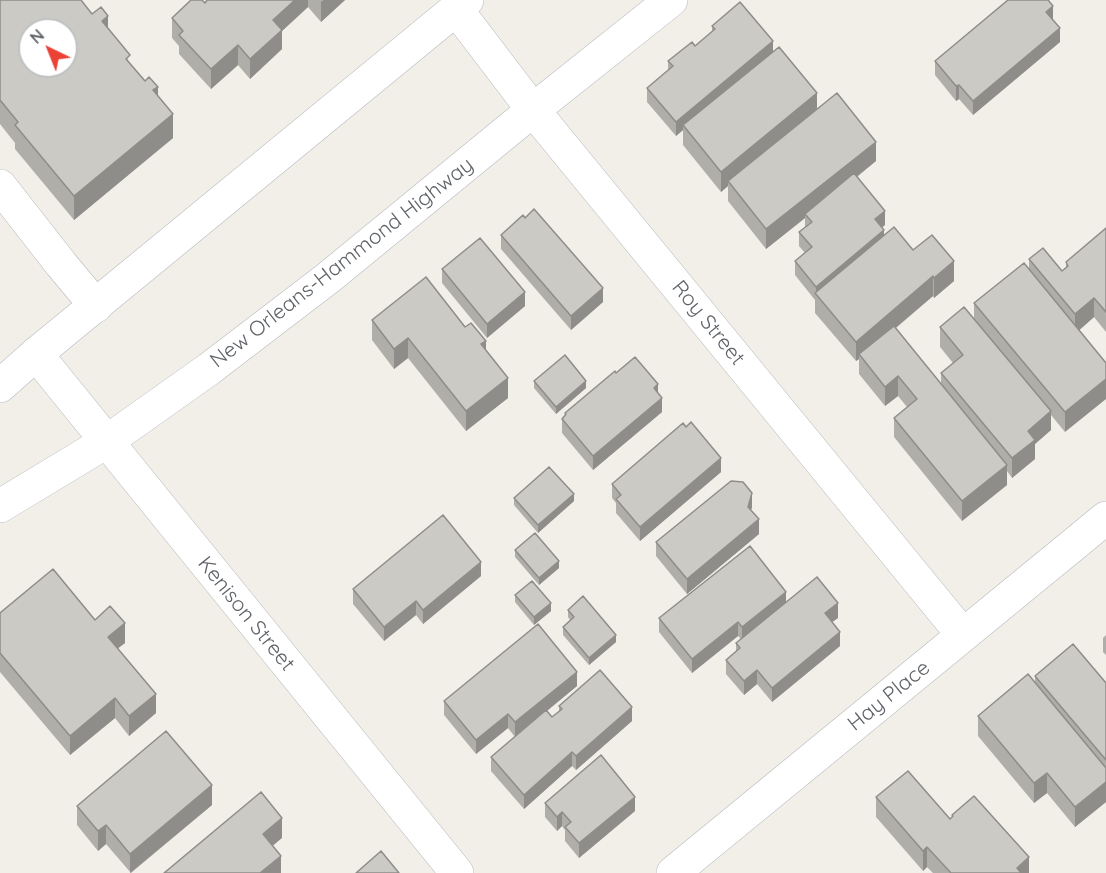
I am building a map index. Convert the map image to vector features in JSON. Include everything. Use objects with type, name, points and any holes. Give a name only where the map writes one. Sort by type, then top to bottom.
[{"type":"street","name":"New Orleans-Hammond Highway","points":[[0,506],[106,442],[209,369],[328,278],[671,0]]},
{"type":"street","name":"Roy Street","points":[[462,5],[533,110],[963,635]]},
{"type":"street","points":[[0,386],[462,5]]},
{"type":"street","points":[[0,186],[96,306]]},
{"type":"street","name":"Kenison Street","points":[[36,354],[457,873]]},
{"type":"street","name":"Hay Place","points":[[673,873],[1106,518]]},
{"type":"building","points":[[0,0],[81,0],[92,14],[101,7],[108,16],[102,21],[130,55],[126,59],[145,81],[149,77],[158,87],[153,90],[173,114],[74,196],[15,125],[18,122],[0,100]]},
{"type":"building","points":[[191,0],[202,0],[205,3],[207,0],[295,0],[273,20],[282,30],[250,59],[238,45],[211,69],[179,35],[183,31],[172,18]]},
{"type":"building","points":[[1008,0],[1048,0],[1053,6],[1046,12],[1060,28],[973,101],[959,85],[956,86],[935,61]]},
{"type":"building","points":[[740,2],[773,41],[676,122],[647,88],[673,66],[668,61],[692,42],[695,46],[715,29],[712,26]]},
{"type":"building","points":[[779,47],[817,93],[721,172],[683,125]]},
{"type":"building","points":[[837,93],[876,142],[766,229],[728,181]]},
{"type":"building","points":[[854,173],[885,211],[875,219],[884,230],[816,287],[795,261],[812,247],[799,232],[812,222],[805,214]]},
{"type":"building","points":[[534,209],[603,288],[571,316],[501,235],[523,215],[525,218]]},
{"type":"building","points":[[894,227],[913,250],[932,235],[954,261],[934,278],[933,276],[856,342],[815,293]]},
{"type":"building","points":[[1106,228],[1106,312],[1094,298],[1075,314],[1029,259],[1043,248],[1062,271],[1068,266],[1066,262]]},
{"type":"building","points":[[480,238],[525,292],[487,324],[442,269]]},
{"type":"building","points":[[1024,263],[1106,363],[1106,379],[1065,412],[974,303]]},
{"type":"building","points":[[426,277],[465,327],[471,323],[486,341],[481,344],[508,378],[466,411],[408,338],[394,349],[372,320]]},
{"type":"building","points":[[964,307],[1051,411],[1028,431],[1035,440],[1012,458],[941,373],[963,355],[940,327]]},
{"type":"building","points":[[894,326],[1007,465],[962,501],[894,418],[917,399],[898,376],[885,387],[859,354]]},
{"type":"building","points":[[565,355],[586,381],[556,407],[534,381]]},
{"type":"building","points":[[635,357],[658,384],[654,388],[662,398],[593,456],[562,419],[565,413]]},
{"type":"building","points":[[691,422],[721,458],[640,527],[616,499],[621,495],[612,484],[683,423],[686,427]]},
{"type":"building","points":[[549,467],[574,494],[538,525],[514,498]]},
{"type":"building","points":[[731,481],[743,482],[752,493],[748,507],[759,519],[687,579],[656,542]]},
{"type":"building","points":[[443,515],[481,562],[423,610],[416,601],[384,627],[353,589]]},
{"type":"building","points":[[535,533],[559,561],[539,578],[515,550]]},
{"type":"building","points":[[750,546],[786,592],[742,627],[738,622],[692,659],[659,618]]},
{"type":"building","points":[[53,569],[95,620],[110,606],[125,623],[108,637],[156,694],[129,716],[115,698],[70,736],[0,653],[0,613]]},
{"type":"building","points":[[817,577],[838,603],[825,613],[840,632],[772,688],[757,670],[744,681],[726,660],[740,648],[736,643]]},
{"type":"building","points":[[532,581],[551,603],[534,617],[515,595]]},
{"type":"building","points":[[583,596],[616,635],[589,658],[563,627],[574,617],[568,610]]},
{"type":"building","points":[[538,624],[577,672],[515,722],[508,714],[476,740],[444,701]]},
{"type":"building","points":[[1073,644],[1106,683],[1106,760],[1035,676]]},
{"type":"building","points":[[600,670],[632,707],[576,756],[572,752],[524,795],[491,757],[546,710],[552,717],[562,709],[559,706]]},
{"type":"building","points":[[1028,674],[1106,768],[1106,782],[1075,807],[1047,773],[1034,783],[978,716]]},
{"type":"building","points":[[166,731],[212,785],[130,854],[106,825],[98,831],[77,806]]},
{"type":"building","points":[[601,755],[635,797],[579,843],[565,827],[571,822],[562,812],[557,817],[545,803]]},
{"type":"building","points":[[908,771],[950,819],[974,796],[1029,857],[1017,868],[1021,873],[951,873],[927,847],[923,851],[876,797]]},
{"type":"building","points":[[261,792],[282,818],[263,834],[281,856],[260,873],[164,873]]},
{"type":"building","points":[[381,851],[399,873],[356,873]]}]
